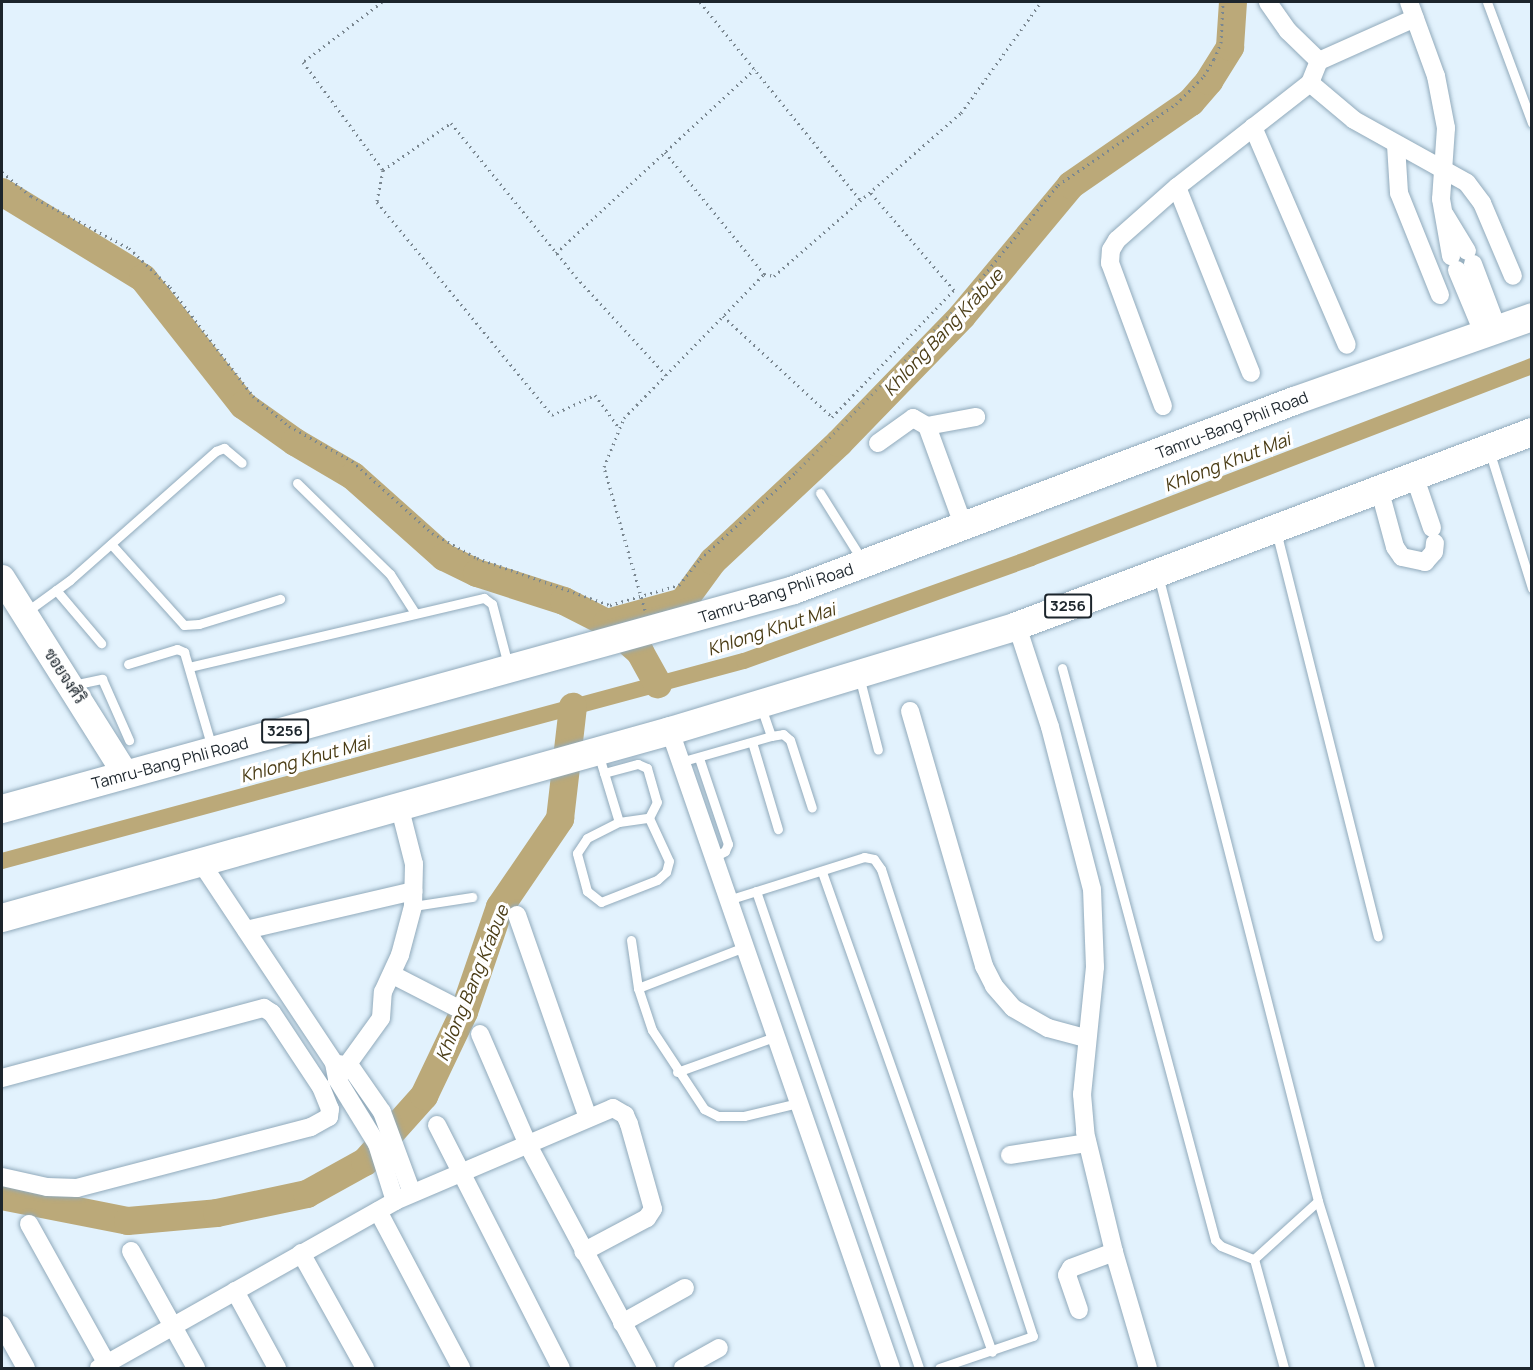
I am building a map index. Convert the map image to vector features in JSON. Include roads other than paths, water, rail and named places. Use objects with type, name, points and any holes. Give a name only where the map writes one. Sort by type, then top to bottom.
[{"type":"main road","name":"Tamru-Bang Phli Road","points":[[2,809],[682,624],[865,564],[1294,400],[1532,317]]},
{"type":"main road","name":"3256","points":[[2,918],[510,775],[599,759],[670,731],[1017,626],[1532,432]]},
{"type":"street","points":[[1268,2],[1287,31],[1319,60]]},
{"type":"street","points":[[1163,406],[1110,263],[1111,250],[1116,240],[1177,187],[1310,83],[1319,60],[1412,10],[1436,76],[1446,128],[1441,199],[1445,215],[1491,333]]},
{"type":"street","points":[[1310,83],[1354,120],[1396,145],[1442,166],[1467,183],[1482,203],[1514,276]]},
{"type":"street","points":[[1253,127],[1347,345]]},
{"type":"street","points":[[1396,145],[1399,193],[1440,295]]},
{"type":"street","points":[[1177,187],[1251,373]]},
{"type":"street","points":[[927,426],[976,417]]},
{"type":"street","points":[[878,443],[913,418],[927,426],[964,527]]},
{"type":"street","points":[[1379,488],[1395,547],[1402,557],[1425,562],[1434,552],[1433,536],[1414,475]]},
{"type":"street","name":"ซอยจงศิริ","points":[[2,578],[126,775]]},
{"type":"street","points":[[1017,626],[1050,727],[1092,889],[1095,967],[1082,1094],[1087,1143],[1114,1252],[1148,1368]]},
{"type":"street","points":[[910,711],[984,966],[994,986],[1013,1008],[1048,1028],[1086,1038]]},
{"type":"street","points":[[670,731],[774,1037],[891,1368]]},
{"type":"street","points":[[341,1069],[381,1018],[383,992],[393,975],[414,898],[414,864],[399,805]]},
{"type":"street","points":[[200,861],[341,1069],[392,1131],[405,1172],[404,1197]]},
{"type":"street","points":[[246,930],[414,898]]},
{"type":"street","points":[[517,915],[588,1118]]},
{"type":"street","points":[[393,975],[455,1007]]},
{"type":"street","points":[[2,1078],[264,1008],[272,1013],[315,1078],[330,1109],[329,1117],[311,1127],[77,1188],[47,1187],[2,1177]]},
{"type":"street","points":[[480,1034],[528,1145],[583,1252],[647,1368]]},
{"type":"street","points":[[341,1069],[377,1144],[390,1184],[404,1197]]},
{"type":"street","points":[[29,1224],[105,1367],[173,1325],[404,1197],[528,1145],[605,1108],[624,1115],[654,1199],[653,1209],[647,1218],[583,1252]]},
{"type":"street","points":[[437,1125],[561,1368]]},
{"type":"street","points":[[1010,1155],[1087,1143]]},
{"type":"street","points":[[378,1211],[461,1368]]},
{"type":"street","points":[[131,1251],[196,1368]]},
{"type":"street","points":[[1079,1310],[1067,1275],[1071,1268],[1114,1252]]},
{"type":"street","points":[[301,1253],[365,1368]]},
{"type":"street","points":[[622,1323],[685,1288]]},
{"type":"street","points":[[235,1290],[278,1368]]},
{"type":"street","points":[[2,1326],[26,1368]]},
{"type":"street","points":[[683,1368],[719,1348]]},
{"type":"lane","points":[[1487,2],[1527,95],[1532,123]]},
{"type":"lane","points":[[24,614],[111,544],[216,451],[224,448],[242,463]]},
{"type":"lane","points":[[1489,448],[1532,588]]},
{"type":"lane","points":[[297,483],[390,574],[415,612]]},
{"type":"lane","points":[[820,493],[865,564]]},
{"type":"lane","points":[[1275,529],[1378,936]]},
{"type":"lane","points":[[111,544],[184,625],[200,624],[280,599]]},
{"type":"lane","points":[[1157,573],[1318,1201],[1370,1368]]},
{"type":"lane","points":[[56,590],[102,643]]},
{"type":"lane","points":[[189,667],[474,598],[489,601],[510,670]]},
{"type":"lane","points":[[128,664],[177,649],[184,652],[213,751]]},
{"type":"lane","points":[[1062,668],[1215,1240],[1221,1246],[1254,1259]]},
{"type":"lane","points":[[858,674],[878,750]]},
{"type":"lane","points":[[71,686],[102,679],[129,740]]},
{"type":"lane","points":[[760,704],[771,736]]},
{"type":"lane","points":[[680,762],[783,734],[790,740],[812,808]]},
{"type":"lane","points":[[752,742],[778,829]]},
{"type":"lane","points":[[699,758],[728,844],[725,851],[713,858]]},
{"type":"lane","points":[[619,822],[599,759],[638,764],[647,768],[657,802],[649,818]]},
{"type":"lane","points":[[649,818],[669,861],[666,872],[639,889],[601,902],[587,891],[578,853],[587,838],[619,822],[649,818]]},
{"type":"lane","points":[[728,900],[864,857],[874,859],[881,869],[1031,1327],[1032,1336],[1028,1340],[939,1368]]},
{"type":"lane","points":[[822,872],[992,1352]]},
{"type":"lane","points":[[756,891],[919,1368]]},
{"type":"lane","points":[[414,898],[472,897]]},
{"type":"lane","points":[[631,940],[638,988],[652,1030],[677,1072],[704,1109],[718,1116],[744,1116],[798,1102]]},
{"type":"lane","points":[[638,988],[744,947]]},
{"type":"lane","points":[[677,1072],[774,1037]]},
{"type":"lane","points":[[1254,1259],[1318,1201]]},
{"type":"lane","points":[[1254,1259],[1284,1368]]},
{"type":"waterway","name":"Khlong Bang Krabue","points":[[607,623],[683,602],[713,561],[839,443],[962,316],[1071,185],[1191,102],[1209,81],[1230,47],[1233,2]]},
{"type":"waterway","points":[[2,192],[143,278],[243,405],[295,442],[353,476],[444,557],[477,573],[564,601],[607,623],[640,652],[658,684]]},
{"type":"waterway","name":"Khlong Khut Mai","points":[[2,861],[744,661],[1031,558],[1532,366]]},
{"type":"waterway","name":"Khlong Bang Krabue","points":[[2,1196],[128,1221],[217,1213],[307,1194],[365,1162],[424,1096],[464,1012],[500,907],[560,819],[573,707]]}]
